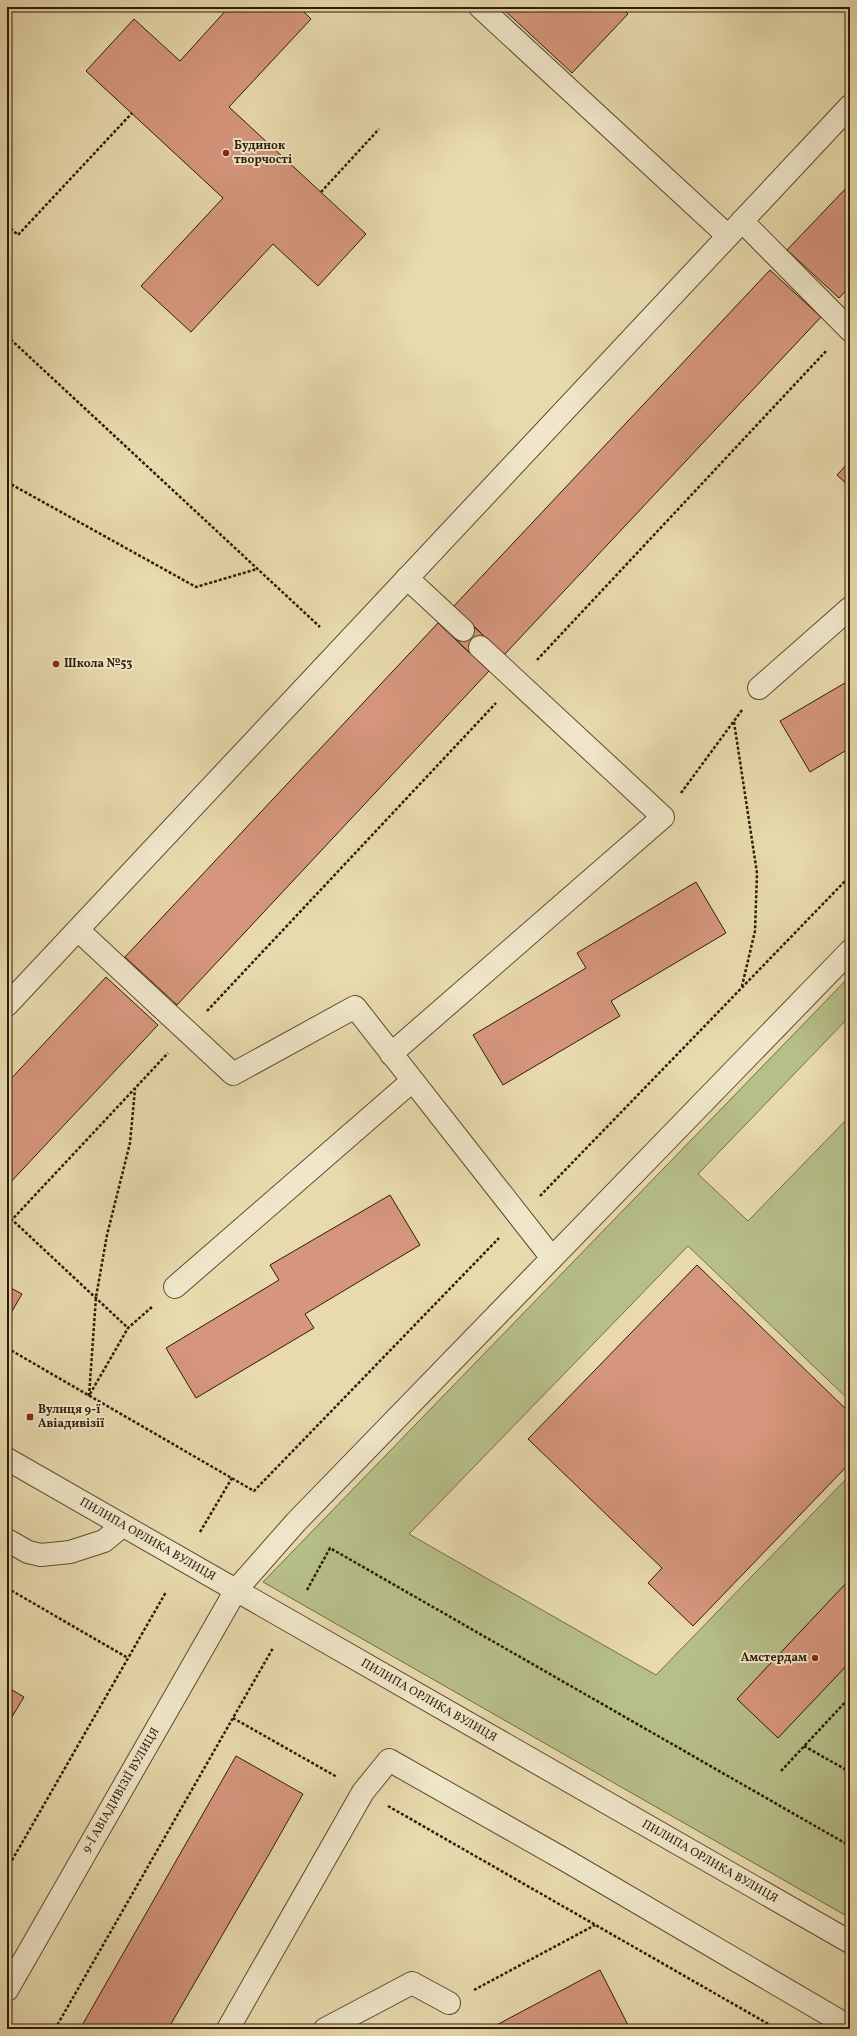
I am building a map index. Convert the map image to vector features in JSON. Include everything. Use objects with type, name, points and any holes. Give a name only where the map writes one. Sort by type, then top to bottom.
[{"type":"street","points":[[480,7],[728,236]]},
{"type":"street","points":[[7,1005],[850,106]]},
{"type":"street","points":[[742,220],[849,329]]},
{"type":"street","points":[[407,578],[463,630]]},
{"type":"street","points":[[759,688],[850,608]]},
{"type":"street","points":[[391,1054],[663,817],[480,647]]},
{"type":"street","points":[[78,930],[233,1074],[355,1007],[552,1258]]},
{"type":"street","name":"9-Ї АВІАДИВІЗІЇ ВУЛИЦЯ","points":[[7,1990],[236,1590],[296,1522],[850,950]]},
{"type":"street","points":[[175,1288],[412,1081]]},
{"type":"street","name":"ПИЛИПА ОРЛИКА ВУЛИЦЯ","points":[[7,1458],[122,1526],[850,1942]]},
{"type":"street","points":[[7,1540],[28,1552],[41,1555],[70,1552],[104,1541],[122,1526]]},
{"type":"street","points":[[228,2029],[363,1792],[389,1760],[567,1861],[850,2027]]},
{"type":"street","points":[[325,2029],[412,1982],[449,2003]]},
{"type":"path","points":[[7,225],[18,235],[132,113]]},
{"type":"path","points":[[321,192],[379,129]]},
{"type":"path","points":[[7,1225],[849,329]]},
{"type":"path","points":[[7,336],[342,648]]},
{"type":"path","points":[[7,482],[196,587],[257,569]]},
{"type":"path","points":[[663,817],[759,688]]},
{"type":"path","points":[[734,722],[757,873],[755,931],[742,987]]},
{"type":"path","points":[[7,1348],[254,1491],[850,876]]},
{"type":"path","points":[[89,1396],[96,1298],[107,1235],[130,1143],[135,1088]]},
{"type":"path","points":[[7,1215],[128,1328]]},
{"type":"path","points":[[89,1396],[128,1328],[175,1288]]},
{"type":"path","points":[[200,1532],[232,1478]]},
{"type":"path","points":[[307,1590],[330,1548],[850,1846]]},
{"type":"path","points":[[7,1588],[128,1658]]},
{"type":"path","points":[[7,1869],[166,1592]]},
{"type":"path","points":[[55,2029],[273,1648]]},
{"type":"path","points":[[780,1770],[850,1697]]},
{"type":"path","points":[[233,1718],[777,2029]]},
{"type":"path","points":[[804,1746],[850,1772]]},
{"type":"path","points":[[449,2003],[596,1925]]},
{"type":"green space","points":[[850,976],[850,1020],[848,1018],[698,1174],[748,1221],[850,1116],[850,1401],[688,1246],[409,1534],[656,1675],[850,1475],[850,1918],[263,1582]]},
{"type":"building","points":[[229,7],[299,7],[311,19],[229,107],[366,234],[318,286],[273,244],[191,332],[141,286],[223,198],[86,71],[134,19],[180,61]]},
{"type":"building","points":[[501,7],[621,7],[628,14],[572,73]]},
{"type":"building","points":[[850,184],[850,286],[839,298],[787,250]]},
{"type":"building","points":[[770,270],[821,317],[504,655],[453,607]]},
{"type":"building","points":[[850,461],[850,487],[837,475]]},
{"type":"building","points":[[438,623],[489,671],[177,1005],[125,957]]},
{"type":"building","points":[[471,623],[487,639],[472,655],[455,639]]},
{"type":"building","points":[[850,680],[850,748],[810,772],[780,721]]},
{"type":"building","points":[[696,882],[726,933],[611,1001],[620,1016],[503,1085],[473,1035],[586,968],[577,953]]},
{"type":"building","points":[[106,977],[158,1025],[7,1186],[7,1083]]},
{"type":"building","points":[[390,1195],[420,1245],[305,1314],[314,1328],[196,1398],[166,1348],[279,1280],[270,1265]]},
{"type":"building","points":[[697,1265],[850,1413],[850,1463],[693,1626],[648,1583],[662,1568],[528,1439]]},
{"type":"building","points":[[7,1286],[22,1294],[8,1318],[7,1318]]},
{"type":"building","points":[[850,1579],[850,1662],[778,1738],[737,1699]]},
{"type":"building","points":[[7,1687],[24,1697],[7,1725]]},
{"type":"building","points":[[236,1756],[303,1794],[272,1849],[168,2029],[80,2029]]},
{"type":"building","points":[[600,1970],[630,2029],[489,2029]]},
{"type":"place","name":"Будинок творчості","points":[[226,153]]},
{"type":"place","name":"Школа №53","points":[[56,664]]},
{"type":"place","name":"Вулиця 9-ї Авіадивізії","points":[[30,1417]]},
{"type":"place","name":"Амстердам","points":[[815,1658]]}]
